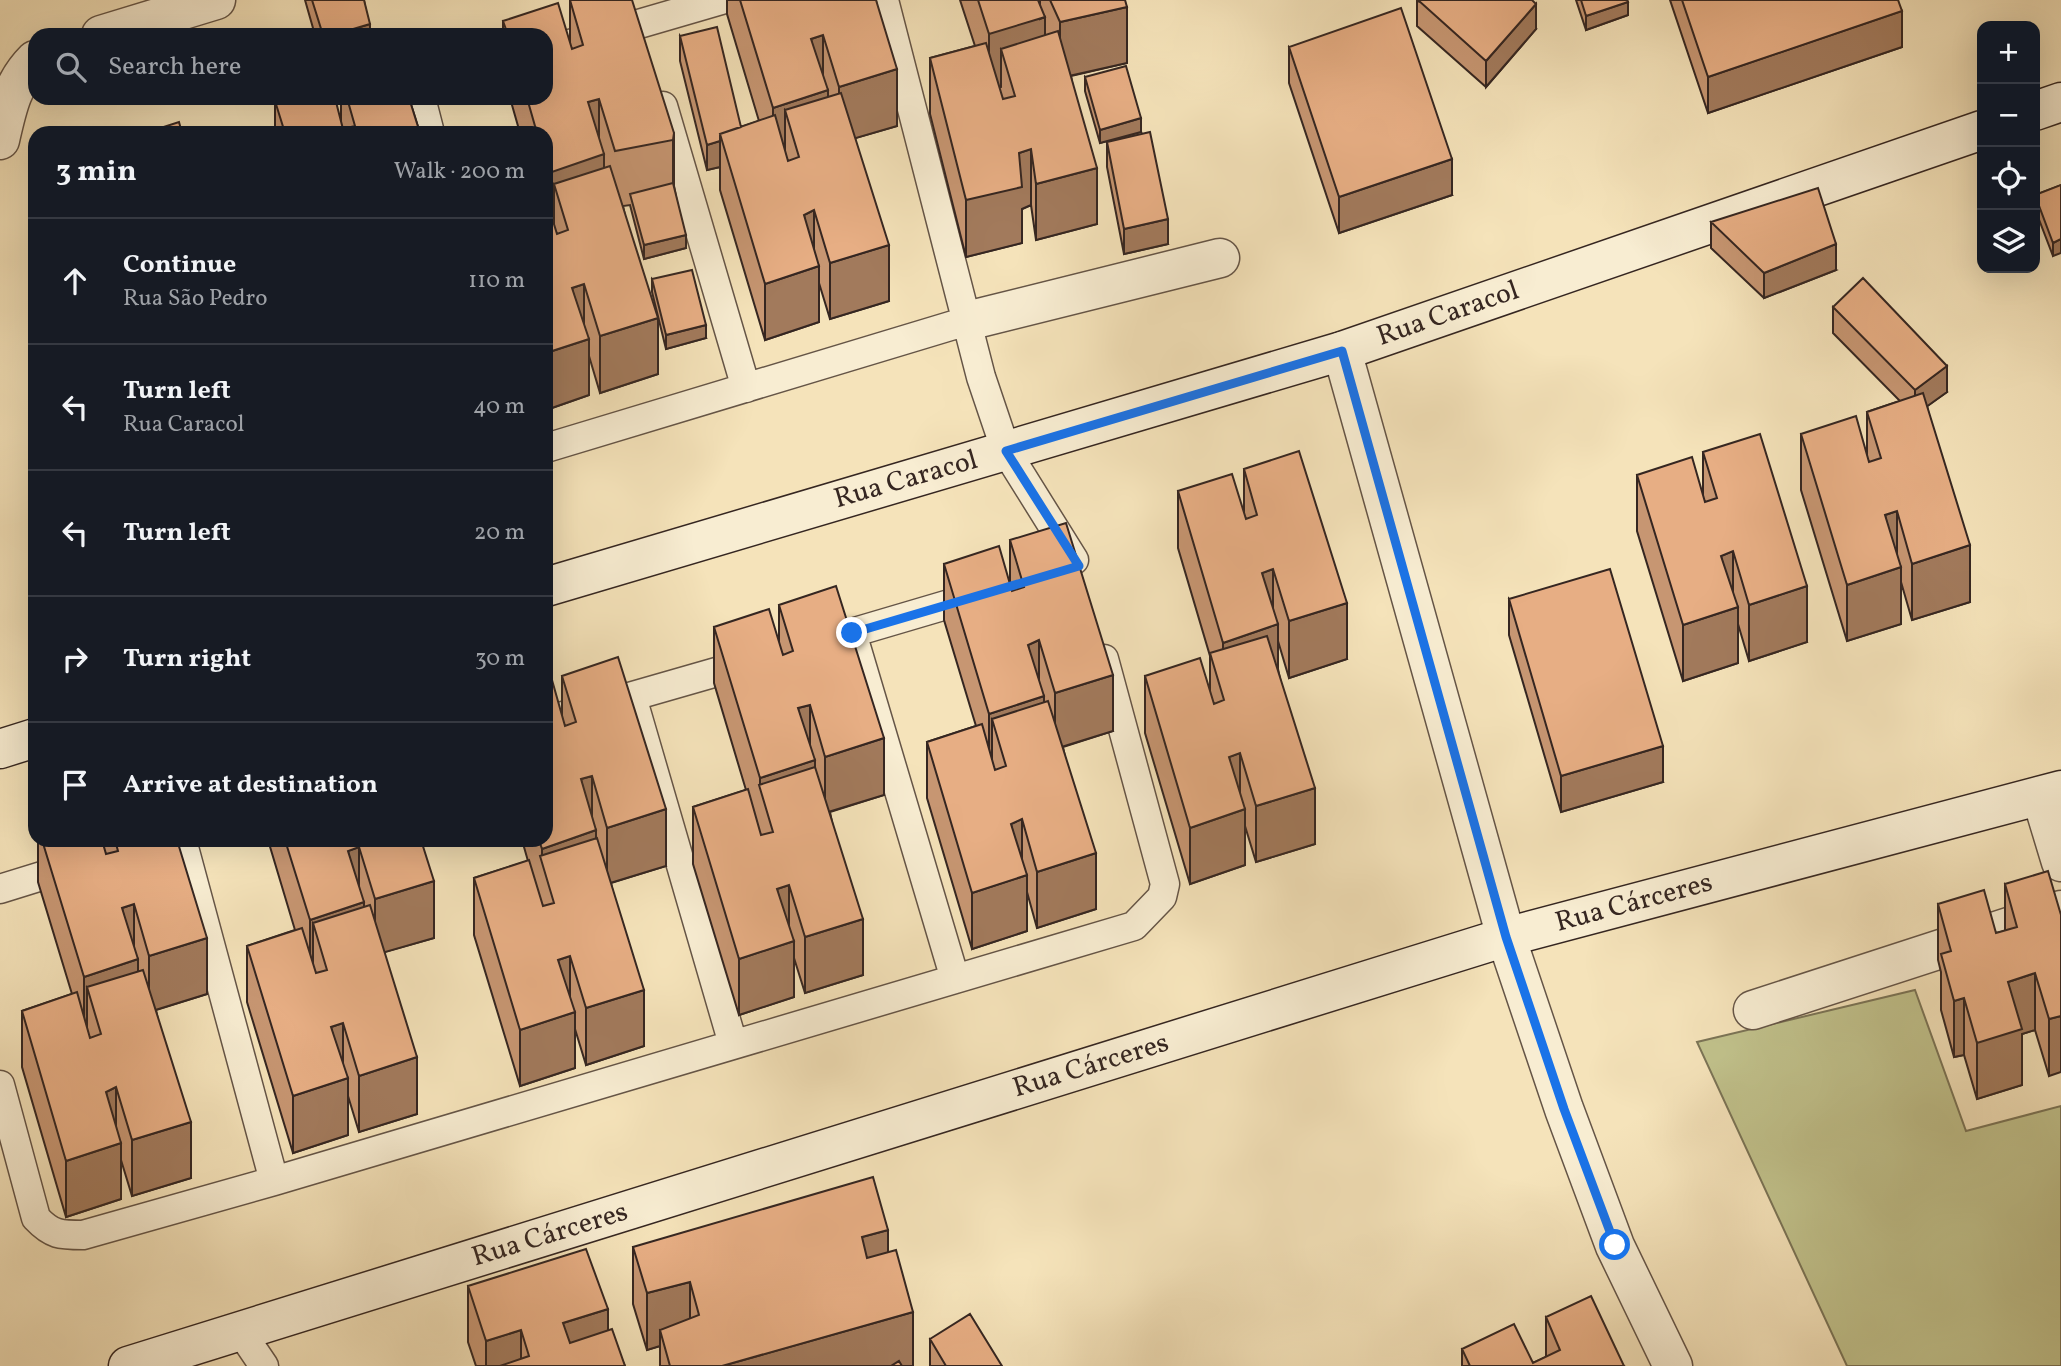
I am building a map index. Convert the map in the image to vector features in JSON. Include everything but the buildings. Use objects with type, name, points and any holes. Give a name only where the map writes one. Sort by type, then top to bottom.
[{"type":"street","points":[[123,28],[216,0]]},
{"type":"street","points":[[1,136],[11,98],[22,73],[28,67]]},
{"type":"street","points":[[2040,109],[2061,102]]},
{"type":"street","name":"Rua Caracol","points":[[553,585],[1342,351],[1977,132]]},
{"type":"street","points":[[967,321],[1220,258]]},
{"type":"street","points":[[1342,351],[1506,937],[1564,1109],[1615,1245],[1673,1366]]},
{"type":"street","points":[[0,749],[28,740]]},
{"type":"street","points":[[2051,793],[2061,862]]},
{"type":"street","name":"Rua Cárceres","points":[[128,1366],[1506,937],[2051,793]]},
{"type":"street","points":[[1754,1010],[2061,910]]},
{"type":"lane","points":[[553,51],[647,49],[721,0]]},
{"type":"lane","points":[[884,0],[981,377],[1006,451],[1081,573],[1052,574]]},
{"type":"lane","points":[[647,49],[746,388]]},
{"type":"lane","points":[[423,105],[428,126]]},
{"type":"lane","points":[[553,446],[967,321]]},
{"type":"lane","points":[[553,720],[999,590]]},
{"type":"lane","points":[[0,1085],[36,1218],[48,1230],[62,1235],[83,1235],[1134,926],[1162,897],[1165,884],[1097,632]]},
{"type":"lane","points":[[852,633],[955,979]]},
{"type":"lane","points":[[632,697],[733,1044]]},
{"type":"lane","points":[[184,847],[274,1181]]},
{"type":"lane","points":[[0,889],[103,856]]},
{"type":"lane","points":[[241,1332],[264,1366]]},
{"type":"green space","points":[[1915,990],[1966,1131],[2061,1106],[2061,1366],[1847,1366],[1697,1042]]},
{"type":"route","points":[[852,633],[1079,566],[1006,451],[1342,351],[1506,937],[1564,1109],[1615,1245]]}]
